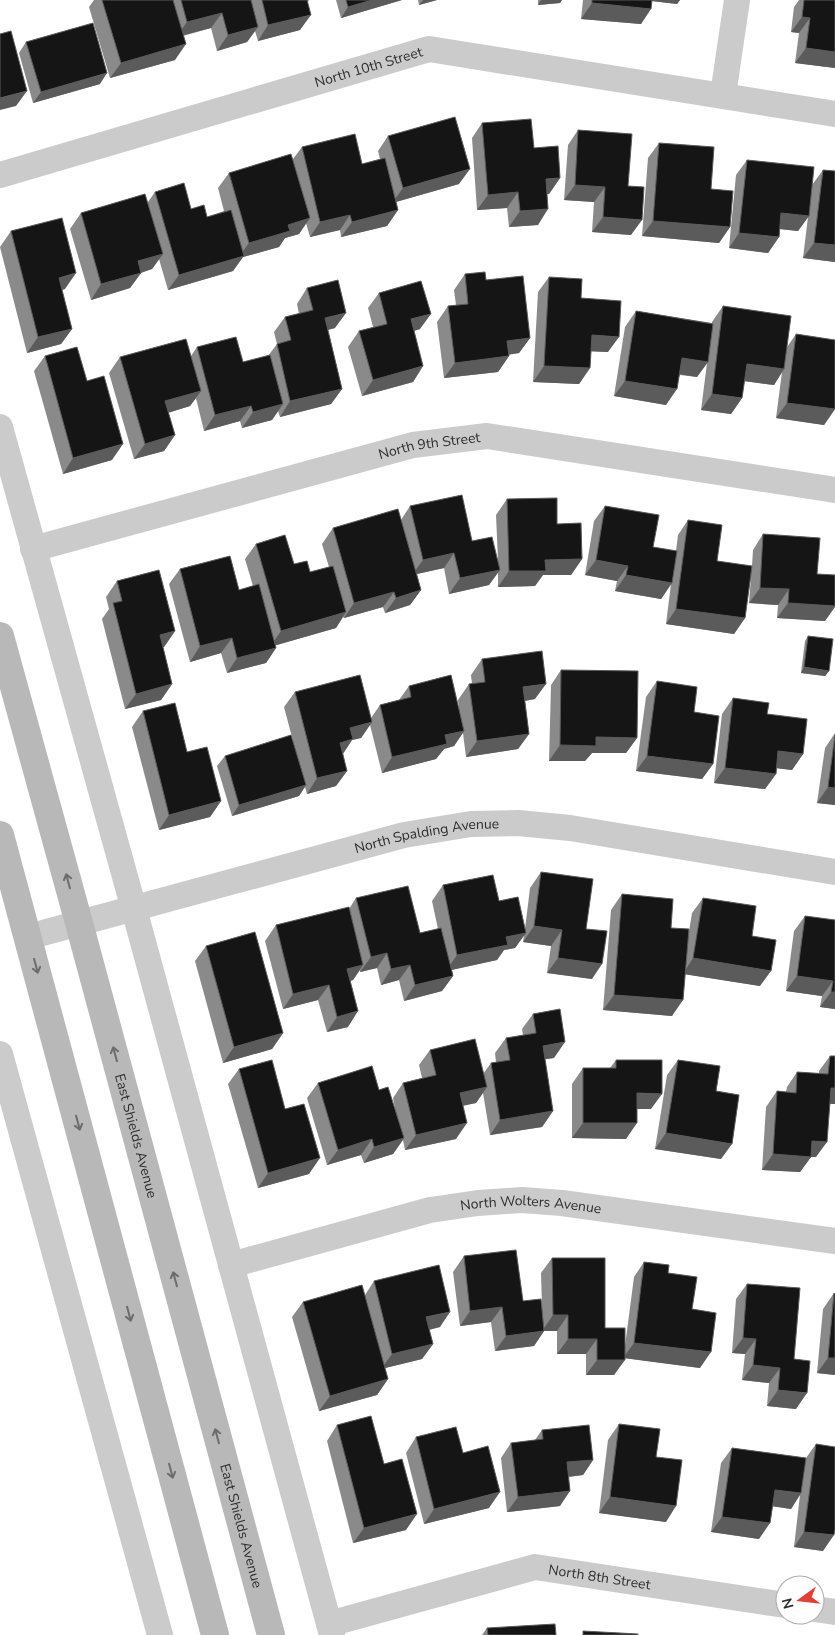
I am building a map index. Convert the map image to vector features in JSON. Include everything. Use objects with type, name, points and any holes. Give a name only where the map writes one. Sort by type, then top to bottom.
[{"type":"main road","name":"East Shields Avenue","points":[[0,636],[271,1635]]},
{"type":"main road","points":[[0,835],[215,1635]]},
{"type":"street","points":[[723,95],[737,0]]},
{"type":"street","name":"North 10th Street","points":[[0,175],[429,49],[835,114]]},
{"type":"street","points":[[0,427],[134,909],[330,1630]]},
{"type":"street","name":"North 9th Street","points":[[33,549],[413,445],[487,436],[835,490]]},
{"type":"street","name":"North Spalding Avenue","points":[[28,937],[404,835],[471,824],[518,824],[570,828],[835,872]]},
{"type":"street","points":[[0,1054],[160,1635]]},
{"type":"street","name":"North Wolters Avenue","points":[[231,1264],[430,1210],[478,1203],[522,1200],[562,1203],[835,1241]]},
{"type":"street","name":"North 8th Street","points":[[330,1630],[535,1566],[775,1603]]},
{"type":"building","points":[[102,0],[173,0],[186,44],[121,63]]},
{"type":"building","points":[[181,0],[251,0],[258,27],[228,35],[222,13],[187,22]]},
{"type":"building","points":[[262,0],[307,0],[311,15],[268,25]]},
{"type":"building","points":[[346,0],[372,0],[348,7]]},
{"type":"building","points":[[592,0],[652,0],[651,9],[592,3]]},
{"type":"building","points":[[804,0],[835,0],[835,52],[806,48],[810,18],[802,17]]},
{"type":"building","points":[[93,23],[107,73],[41,92],[26,42]]},
{"type":"building","points":[[11,31],[27,91],[0,98],[0,34]]},
{"type":"building","points":[[455,117],[470,169],[403,188],[388,136]]},
{"type":"building","points":[[531,119],[534,148],[558,146],[560,178],[546,179],[548,209],[520,211],[518,192],[488,195],[482,123]]},
{"type":"building","points":[[578,130],[632,134],[628,186],[644,187],[642,220],[603,217],[605,187],[575,185]]},
{"type":"building","points":[[355,134],[362,164],[385,158],[398,210],[352,222],[350,215],[320,222],[302,147]]},
{"type":"building","points":[[659,143],[714,147],[711,189],[733,191],[730,227],[653,221]]},
{"type":"building","points":[[291,154],[310,218],[288,225],[290,231],[249,243],[229,173]]},
{"type":"building","points":[[747,160],[814,167],[809,216],[781,213],[779,237],[739,233]]},
{"type":"building","points":[[823,170],[835,171],[835,245],[814,243]]},
{"type":"building","points":[[184,183],[191,209],[204,205],[207,217],[231,210],[244,256],[179,275],[155,192]]},
{"type":"building","points":[[145,194],[163,254],[138,261],[141,273],[101,284],[81,213]]},
{"type":"building","points":[[62,218],[76,273],[59,278],[72,329],[38,337],[11,231]]},
{"type":"building","points":[[485,272],[486,280],[523,276],[530,338],[507,341],[509,356],[455,363],[448,306],[468,304],[465,274]]},
{"type":"building","points":[[549,277],[582,279],[581,298],[621,301],[619,337],[592,335],[590,368],[544,366]]},
{"type":"building","points":[[338,280],[346,313],[325,318],[342,389],[290,401],[277,344],[291,340],[285,317],[313,310],[307,288]]},
{"type":"building","points":[[421,281],[431,314],[411,319],[423,366],[373,380],[359,331],[387,324],[379,293]]},
{"type":"building","points":[[723,306],[791,316],[784,369],[747,364],[742,398],[712,394]]},
{"type":"building","points":[[636,311],[713,324],[708,362],[682,358],[677,389],[625,381]]},
{"type":"building","points":[[796,334],[835,340],[835,409],[787,403]]},
{"type":"building","points":[[236,337],[243,362],[270,355],[283,404],[253,412],[251,406],[215,415],[197,347]]},
{"type":"building","points":[[186,339],[201,391],[165,401],[175,435],[145,444],[120,357]]},
{"type":"building","points":[[77,347],[87,381],[104,376],[123,444],[73,458],[45,356]]},
{"type":"building","points":[[462,495],[472,541],[492,537],[500,570],[460,578],[454,553],[423,560],[410,506]]},
{"type":"building","points":[[557,498],[557,524],[581,523],[582,559],[545,560],[546,571],[509,571],[507,499]]},
{"type":"building","points":[[605,506],[659,515],[653,547],[677,551],[672,583],[626,575],[628,566],[596,560]]},
{"type":"building","points":[[398,509],[421,590],[396,598],[394,592],[354,603],[333,528]]},
{"type":"building","points":[[688,520],[722,525],[717,561],[752,566],[745,618],[676,609]]},
{"type":"building","points":[[763,534],[820,538],[817,574],[835,575],[835,606],[788,603],[789,589],[760,588]]},
{"type":"building","points":[[285,535],[294,564],[307,561],[310,572],[333,566],[346,612],[281,631],[256,544]]},
{"type":"building","points":[[230,556],[239,590],[259,584],[276,648],[237,658],[232,638],[200,646],[180,569]]},
{"type":"building","points":[[159,570],[175,631],[160,635],[172,684],[136,694],[113,603],[122,601],[117,581]]},
{"type":"building","points":[[808,636],[833,639],[829,671],[804,667]]},
{"type":"building","points":[[542,651],[546,684],[523,687],[529,734],[477,741],[469,684],[485,682],[482,659]]},
{"type":"building","points":[[561,670],[638,671],[637,738],[596,737],[596,746],[560,745]]},
{"type":"building","points":[[360,675],[372,722],[350,728],[353,739],[340,743],[347,771],[317,778],[295,692]]},
{"type":"building","points":[[451,675],[464,731],[445,735],[447,744],[392,757],[380,705],[411,697],[409,686]]},
{"type":"building","points":[[657,681],[697,687],[694,712],[719,716],[713,764],[647,756]]},
{"type":"building","points":[[733,698],[769,703],[767,714],[807,719],[803,754],[778,751],[776,774],[725,768]]},
{"type":"building","points":[[175,703],[187,752],[207,747],[221,801],[169,815],[143,711]]},
{"type":"building","points":[[291,735],[306,785],[239,805],[225,756]]},
{"type":"building","points":[[835,735],[835,788],[828,787]]},
{"type":"building","points":[[541,872],[593,879],[586,929],[607,931],[602,964],[558,958],[562,930],[534,926]]},
{"type":"building","points":[[493,875],[499,901],[518,897],[526,933],[506,937],[508,945],[457,955],[443,885]]},
{"type":"building","points":[[408,886],[420,933],[441,928],[453,976],[415,985],[410,965],[391,969],[387,953],[371,957],[356,898]]},
{"type":"building","points":[[622,894],[673,899],[671,928],[689,929],[683,1000],[614,995]]},
{"type":"building","points":[[703,898],[756,906],[752,936],[776,940],[771,971],[693,958]]},
{"type":"building","points":[[349,907],[363,965],[347,969],[358,1011],[337,1017],[329,985],[293,994],[276,925]]},
{"type":"building","points":[[805,916],[835,920],[835,992],[831,992],[833,981],[797,976]]},
{"type":"building","points":[[255,932],[283,1033],[234,1047],[206,946]]},
{"type":"building","points":[[560,1009],[565,1042],[543,1046],[553,1111],[500,1120],[491,1063],[510,1060],[506,1038],[536,1033],[533,1014]]},
{"type":"building","points":[[475,1039],[487,1087],[460,1093],[467,1123],[416,1135],[403,1083],[436,1075],[430,1050]]},
{"type":"building","points":[[830,1056],[835,1056],[835,1088],[831,1088],[827,1142],[812,1141],[811,1157],[773,1154],[777,1091],[796,1093],[797,1072],[828,1074]]},
{"type":"building","points":[[272,1060],[285,1109],[304,1104],[320,1158],[268,1173],[239,1069]]},
{"type":"building","points":[[616,1060],[662,1060],[662,1094],[637,1093],[637,1123],[583,1123],[583,1068],[616,1068]]},
{"type":"building","points":[[678,1060],[720,1066],[716,1091],[739,1095],[732,1144],[666,1133]]},
{"type":"building","points":[[372,1066],[379,1090],[388,1087],[404,1138],[374,1147],[372,1139],[338,1150],[318,1083]]},
{"type":"building","points":[[516,1250],[523,1301],[541,1299],[544,1331],[506,1336],[502,1307],[470,1311],[464,1256]]},
{"type":"building","points":[[552,1258],[605,1258],[605,1328],[625,1328],[625,1360],[597,1360],[597,1339],[568,1339],[568,1315],[553,1315]]},
{"type":"building","points":[[644,1262],[669,1265],[668,1273],[697,1277],[692,1309],[716,1313],[711,1352],[634,1343]]},
{"type":"building","points":[[439,1265],[450,1312],[426,1317],[433,1344],[392,1354],[374,1281]]},
{"type":"building","points":[[747,1284],[800,1288],[794,1359],[810,1361],[807,1393],[778,1390],[780,1368],[753,1365],[756,1339],[743,1338]]},
{"type":"building","points":[[362,1285],[388,1379],[330,1396],[303,1302]]},
{"type":"building","points":[[834,1293],[835,1358],[828,1358]]},
{"type":"building","points":[[371,1416],[384,1464],[402,1459],[417,1514],[364,1528],[337,1425]]},
{"type":"building","points":[[619,1424],[660,1429],[656,1457],[682,1460],[676,1506],[610,1497]]},
{"type":"building","points":[[589,1425],[593,1460],[567,1462],[570,1491],[518,1497],[511,1443],[543,1439],[542,1430]]},
{"type":"building","points":[[456,1427],[463,1453],[488,1446],[500,1492],[434,1509],[416,1437]]},
{"type":"building","points":[[816,1444],[835,1447],[834,1535],[804,1532]]},
{"type":"building","points":[[732,1448],[806,1458],[801,1493],[775,1490],[770,1523],[722,1517]]},
{"type":"building","points":[[555,1624],[556,1635],[488,1635],[487,1628]]},
{"type":"building","points":[[583,1631],[638,1634],[638,1635],[583,1635]]}]
